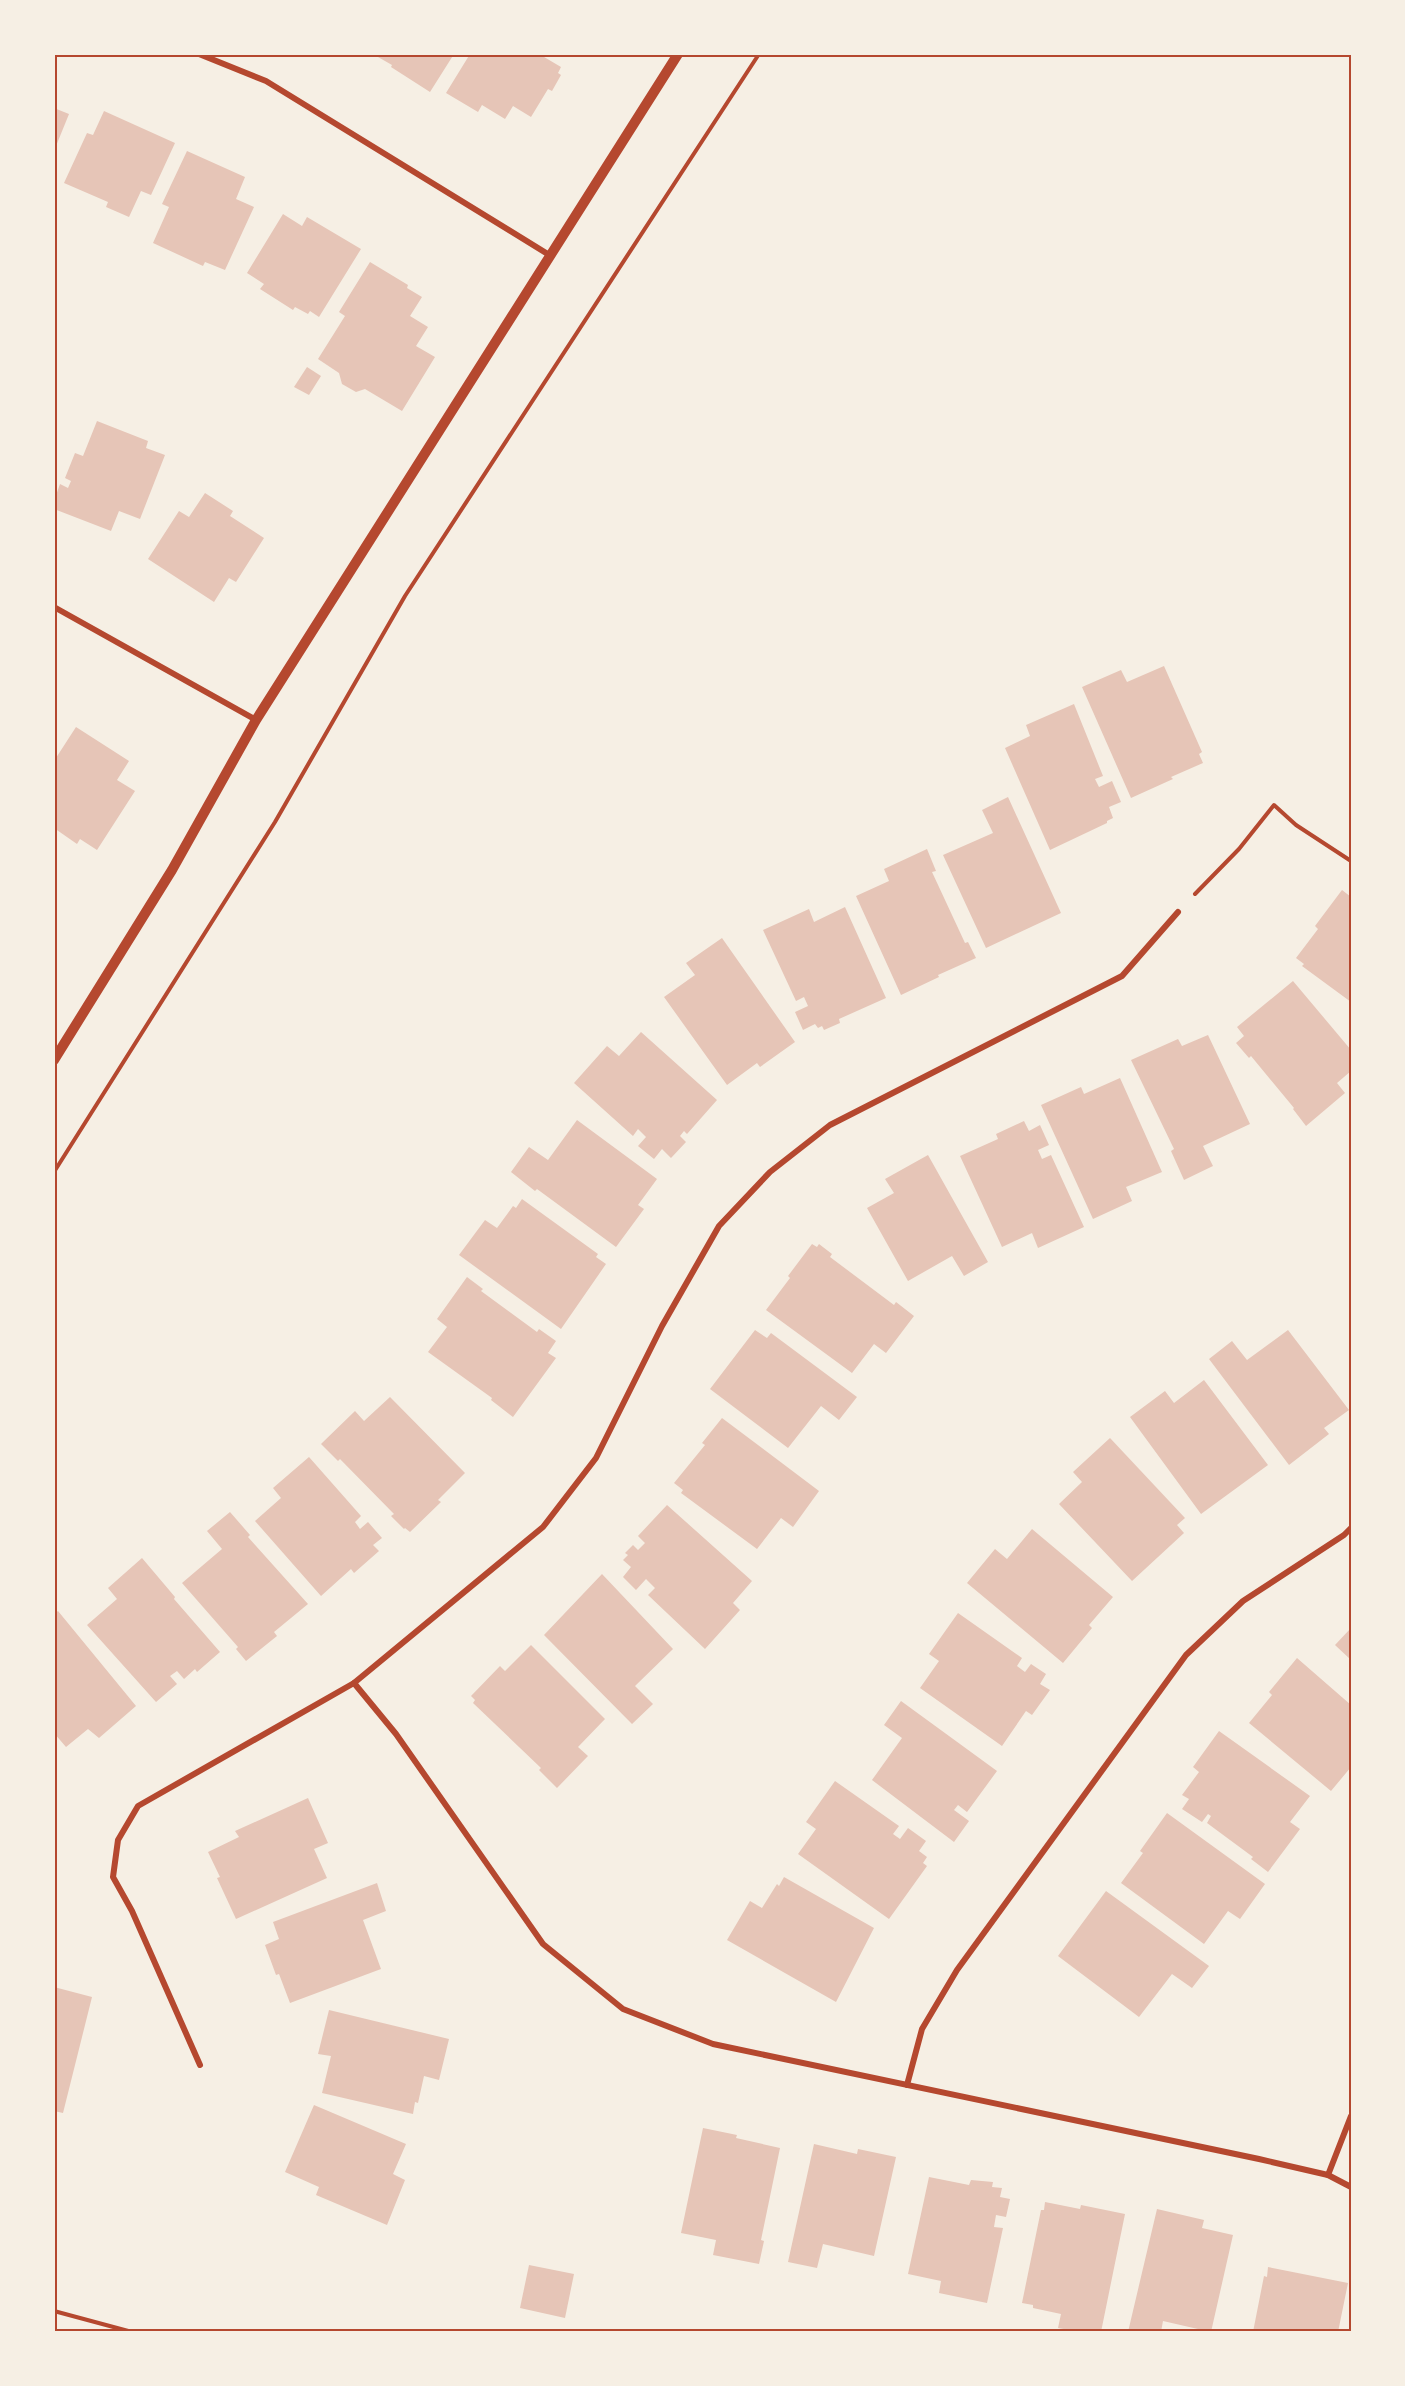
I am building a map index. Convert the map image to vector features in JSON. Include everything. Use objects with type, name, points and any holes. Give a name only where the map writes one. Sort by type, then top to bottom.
[{"type":"street","points":[[199,54],[266,81],[551,256]]},
{"type":"street","points":[[54,1060],[172,870],[256,720],[678,54]]},
{"type":"street","points":[[54,607],[256,720]]},
{"type":"street","points":[[200,2065],[132,1911],[113,1877],[118,1840],[138,1806],[354,1683],[543,1527],[596,1458],[662,1326],[719,1226],[770,1172],[830,1125],[1122,976],[1178,912]]},
{"type":"street","points":[[907,2085],[922,2029],[957,1970],[1186,1656],[1243,1601],[1344,1535],[1351,1528]]},
{"type":"street","points":[[354,1683],[396,1734],[543,1944],[622,2009],[713,2044],[1328,2175],[1351,2187]]},
{"type":"street","points":[[1328,2175],[1351,2116]]},
{"type":"path","points":[[54,1172],[275,822],[405,596],[759,54]]},
{"type":"path","points":[[1178,912],[1239,849],[1274,805],[1296,825],[1351,861]]},
{"type":"path","points":[[54,2311],[132,2332]]},
{"type":"building","points":[[379,54],[454,54],[430,92],[391,67],[392,65],[378,57]]},
{"type":"building","points":[[470,54],[539,54],[561,67],[558,73],[561,75],[552,91],[548,89],[531,117],[513,106],[505,119],[482,105],[478,112],[446,93]]},
{"type":"building","points":[[54,108],[69,114],[54,151]]},
{"type":"building","points":[[104,111],[175,143],[151,195],[141,191],[129,217],[106,207],[108,202],[64,183],[87,133],[93,135]]},
{"type":"building","points":[[187,151],[245,177],[236,199],[254,207],[225,270],[205,262],[203,266],[153,243],[169,207],[162,204]]},
{"type":"building","points":[[283,214],[302,226],[307,217],[361,249],[319,317],[310,311],[308,314],[295,307],[293,310],[260,289],[264,284],[247,273]]},
{"type":"building","points":[[370,262],[408,285],[407,288],[422,297],[410,316],[428,327],[416,346],[435,357],[402,411],[365,389],[356,392],[342,384],[339,373],[318,359],[345,316],[339,312]]},
{"type":"building","points":[[307,367],[321,376],[309,395],[294,387]]},
{"type":"building","points":[[97,421],[148,441],[146,448],[165,455],[140,519],[119,511],[111,531],[54,509],[54,501],[60,484],[68,488],[71,481],[65,478],[75,453],[83,456]]},
{"type":"building","points":[[205,493],[233,511],[230,516],[264,538],[236,582],[229,578],[214,602],[148,559],[179,511],[189,517]]},
{"type":"building","points":[[1164,666],[1202,752],[1199,754],[1203,763],[1131,798],[1082,687],[1121,670],[1127,682]]},
{"type":"building","points":[[1074,704],[1103,776],[1095,779],[1099,787],[1112,781],[1121,802],[1109,807],[1113,818],[1107,823],[1050,850],[1005,748],[1030,736],[1026,725]]},
{"type":"building","points":[[76,727],[129,761],[117,780],[135,791],[97,850],[80,839],[77,844],[54,828],[54,761]]},
{"type":"building","points":[[1008,797],[1061,913],[986,948],[943,855],[993,833],[982,810]]},
{"type":"building","points":[[927,849],[936,871],[932,872],[965,943],[968,942],[976,958],[901,995],[856,896],[889,881],[884,869]]},
{"type":"building","points":[[1342,890],[1351,897],[1351,1002],[1302,966],[1304,964],[1296,958],[1318,929],[1315,926]]},
{"type":"building","points":[[845,907],[886,998],[839,1019],[840,1023],[824,1030],[822,1026],[818,1028],[815,1024],[803,1030],[795,1012],[808,1006],[804,997],[796,1001],[763,930],[809,909],[814,922]]},
{"type":"building","points":[[722,938],[795,1042],[760,1067],[757,1063],[727,1085],[664,997],[695,975],[686,963]]},
{"type":"building","points":[[1293,981],[1351,1050],[1351,1071],[1337,1083],[1345,1093],[1306,1126],[1251,1056],[1249,1058],[1236,1043],[1244,1036],[1237,1027]]},
{"type":"building","points":[[641,1032],[717,1100],[687,1134],[684,1131],[680,1136],[686,1142],[671,1158],[662,1149],[654,1159],[638,1146],[646,1137],[638,1129],[633,1136],[574,1083],[607,1046],[619,1056]]},
{"type":"building","points":[[1208,1035],[1250,1124],[1203,1146],[1213,1166],[1184,1180],[1171,1151],[1174,1149],[1131,1060],[1178,1039],[1182,1046]]},
{"type":"building","points":[[1120,1078],[1162,1172],[1126,1187],[1132,1201],[1093,1219],[1041,1105],[1081,1087],[1084,1094]]},
{"type":"building","points":[[577,1120],[657,1179],[638,1205],[644,1209],[616,1247],[511,1172],[529,1147],[548,1160]]},
{"type":"building","points":[[1024,1121],[1029,1131],[1040,1125],[1049,1145],[1038,1150],[1042,1159],[1051,1155],[1084,1227],[1038,1248],[1032,1233],[1002,1247],[960,1156],[998,1139],[996,1134]]},
{"type":"building","points":[[928,1155],[988,1262],[964,1276],[952,1256],[908,1281],[867,1208],[894,1193],[885,1179]]},
{"type":"building","points":[[522,1199],[598,1254],[596,1257],[606,1264],[561,1329],[459,1255],[485,1220],[497,1228],[513,1206],[516,1208]]},
{"type":"building","points":[[812,1244],[817,1247],[819,1244],[832,1254],[830,1257],[894,1305],[896,1302],[914,1316],[886,1353],[874,1344],[852,1373],[766,1310]]},
{"type":"building","points":[[467,1277],[483,1289],[481,1291],[537,1332],[539,1329],[556,1341],[548,1353],[556,1358],[513,1417],[491,1400],[492,1398],[428,1352],[447,1327],[437,1319]]},
{"type":"building","points":[[755,1330],[767,1338],[771,1333],[857,1397],[839,1420],[821,1406],[788,1448],[710,1389]]},
{"type":"building","points":[[1288,1330],[1349,1410],[1324,1428],[1329,1434],[1289,1465],[1209,1359],[1232,1341],[1247,1360]]},
{"type":"building","points":[[1204,1380],[1268,1465],[1201,1514],[1130,1417],[1165,1391],[1174,1403]]},
{"type":"building","points":[[390,1397],[465,1473],[438,1500],[441,1502],[410,1532],[391,1516],[394,1514],[340,1459],[338,1461],[321,1444],[355,1411],[364,1421]]},
{"type":"building","points":[[722,1418],[819,1491],[793,1527],[781,1518],[757,1549],[681,1493],[683,1490],[674,1483],[705,1445],[702,1443]]},
{"type":"building","points":[[1110,1438],[1185,1518],[1177,1525],[1184,1533],[1132,1581],[1059,1504],[1082,1482],[1073,1472]]},
{"type":"building","points":[[309,1457],[361,1516],[355,1522],[360,1529],[368,1522],[382,1538],[373,1545],[379,1551],[354,1573],[351,1569],[321,1596],[255,1521],[281,1498],[273,1488]]},
{"type":"building","points":[[667,1505],[752,1581],[733,1603],[740,1610],[705,1649],[648,1595],[655,1588],[646,1579],[636,1590],[623,1577],[631,1567],[623,1560],[628,1555],[625,1553],[633,1545],[638,1550],[645,1543],[638,1536]]},
{"type":"building","points":[[230,1512],[250,1535],[248,1537],[308,1604],[274,1632],[277,1636],[246,1661],[236,1649],[238,1647],[182,1583],[222,1549],[207,1531]]},
{"type":"building","points":[[1032,1529],[1113,1597],[1089,1625],[1092,1628],[1063,1663],[967,1583],[995,1549],[1007,1559]]},
{"type":"building","points":[[142,1558],[220,1652],[197,1672],[195,1669],[184,1679],[177,1671],[170,1676],[177,1684],[156,1702],[87,1625],[117,1599],[108,1588]]},
{"type":"building","points":[[602,1574],[673,1649],[635,1686],[653,1704],[632,1724],[544,1635]]},
{"type":"building","points":[[58,1611],[136,1706],[99,1738],[88,1729],[66,1747],[54,1733],[54,1614]]},
{"type":"building","points":[[958,1613],[1022,1658],[1017,1666],[1025,1672],[1031,1664],[1046,1674],[1040,1684],[1050,1690],[1032,1715],[1026,1711],[1002,1746],[920,1688],[939,1661],[929,1654]]},
{"type":"building","points":[[1351,1628],[1351,1660],[1335,1645]]},
{"type":"building","points":[[531,1645],[605,1719],[578,1747],[588,1756],[557,1788],[539,1770],[541,1768],[473,1703],[475,1700],[471,1696],[500,1666],[505,1671]]},
{"type":"building","points":[[1297,1658],[1351,1705],[1351,1767],[1331,1791],[1249,1723],[1272,1695],[1269,1692]]},
{"type":"building","points":[[901,1701],[997,1771],[967,1812],[958,1805],[954,1810],[969,1821],[954,1842],[872,1780],[902,1738],[884,1725]]},
{"type":"building","points":[[1219,1731],[1310,1796],[1290,1822],[1300,1829],[1268,1872],[1251,1859],[1253,1857],[1207,1823],[1211,1816],[1208,1814],[1202,1822],[1182,1809],[1189,1799],[1182,1795],[1199,1772],[1193,1767]]},
{"type":"building","points":[[835,1781],[899,1826],[893,1834],[900,1839],[908,1828],[926,1841],[919,1851],[927,1857],[923,1863],[927,1866],[889,1919],[798,1854],[816,1829],[806,1822]]},
{"type":"building","points":[[308,1798],[328,1843],[314,1849],[327,1878],[236,1919],[208,1852],[239,1837],[235,1831]]},
{"type":"building","points":[[1167,1813],[1265,1884],[1240,1919],[1228,1911],[1204,1944],[1121,1883],[1143,1853],[1140,1851]]},
{"type":"building","points":[[784,1877],[874,1928],[836,2002],[727,1940],[750,1901],[762,1908]]},
{"type":"building","points":[[377,1883],[386,1911],[363,1920],[381,1969],[290,2003],[265,1945],[279,1939],[273,1922]]},
{"type":"building","points":[[1106,1891],[1209,1966],[1192,1988],[1172,1974],[1139,2017],[1058,1956]]},
{"type":"building","points":[[54,1987],[92,1997],[63,2113],[54,2111]]},
{"type":"building","points":[[329,2010],[449,2039],[439,2080],[424,2076],[413,2114],[322,2093],[331,2056],[318,2054]]},
{"type":"building","points":[[314,2105],[406,2144],[393,2174],[405,2180],[387,2225],[316,2195],[319,2187],[285,2172]]},
{"type":"building","points":[[703,2128],[780,2148],[761,2240],[764,2241],[759,2264],[713,2255],[716,2240],[681,2233]]},
{"type":"building","points":[[814,2144],[857,2154],[858,2149],[896,2157],[874,2256],[823,2244],[817,2268],[788,2262]]},
{"type":"building","points":[[929,2177],[969,2185],[971,2180],[993,2182],[992,2187],[1002,2188],[1000,2197],[1010,2199],[1006,2217],[996,2215],[994,2227],[1003,2228],[987,2303],[939,2293],[941,2281],[908,2274]]},
{"type":"building","points":[[1045,2202],[1080,2209],[1081,2205],[1125,2214],[1101,2332],[1080,2332],[1058,2328],[1061,2314],[1033,2308],[1033,2305],[1022,2303],[1041,2210],[1044,2210]]},
{"type":"building","points":[[1157,2209],[1204,2220],[1202,2228],[1233,2235],[1211,2332],[1163,2321],[1161,2332],[1128,2332]]},
{"type":"building","points":[[529,2265],[574,2274],[565,2318],[520,2308]]},
{"type":"building","points":[[1268,2267],[1348,2283],[1338,2332],[1253,2332],[1264,2276],[1267,2277]]}]
